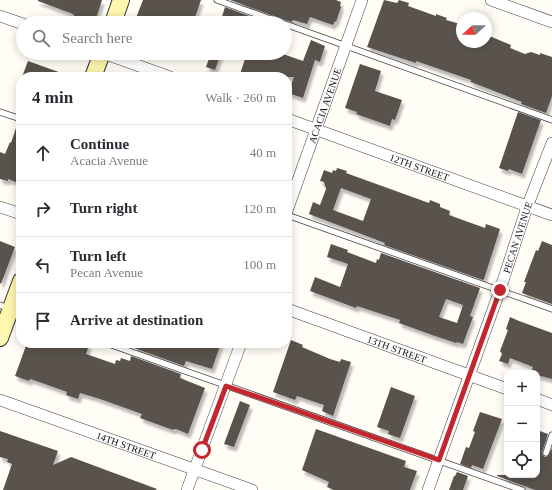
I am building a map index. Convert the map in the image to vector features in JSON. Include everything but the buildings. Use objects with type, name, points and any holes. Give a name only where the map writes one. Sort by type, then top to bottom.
[{"type":"street","points":[[115,16],[121,0]]},
{"type":"street","name":"ACACIA AVENUE","points":[[292,196],[362,0]]},
{"type":"street","points":[[491,0],[552,22]]},
{"type":"street","points":[[0,16],[16,22]]},
{"type":"street","points":[[95,72],[100,60]]},
{"type":"street","points":[[123,60],[156,72]]},
{"type":"street","name":"12TH STREET","points":[[292,121],[552,215]]},
{"type":"street","name":"PECAN AVENUE","points":[[428,490],[500,290],[527,207],[552,143]]},
{"type":"street","points":[[0,207],[16,212]]},
{"type":"street","points":[[0,338],[16,295]]},
{"type":"street","name":"13TH STREET","points":[[292,312],[504,388]]},
{"type":"street","points":[[187,490],[240,348]]},
{"type":"street","name":"14TH STREET","points":[[0,400],[252,490]]},
{"type":"street","points":[[540,400],[552,405]]},
{"type":"lane","points":[[217,0],[262,16]]},
{"type":"lane","points":[[292,27],[552,120]]},
{"type":"lane","points":[[0,112],[16,117]]},
{"type":"lane","points":[[292,217],[552,309]]},
{"type":"lane","points":[[120,348],[522,490]]},
{"type":"lane","points":[[546,453],[552,436]]},
{"type":"route","points":[[202,450],[226,386],[439,460],[500,290]]}]
